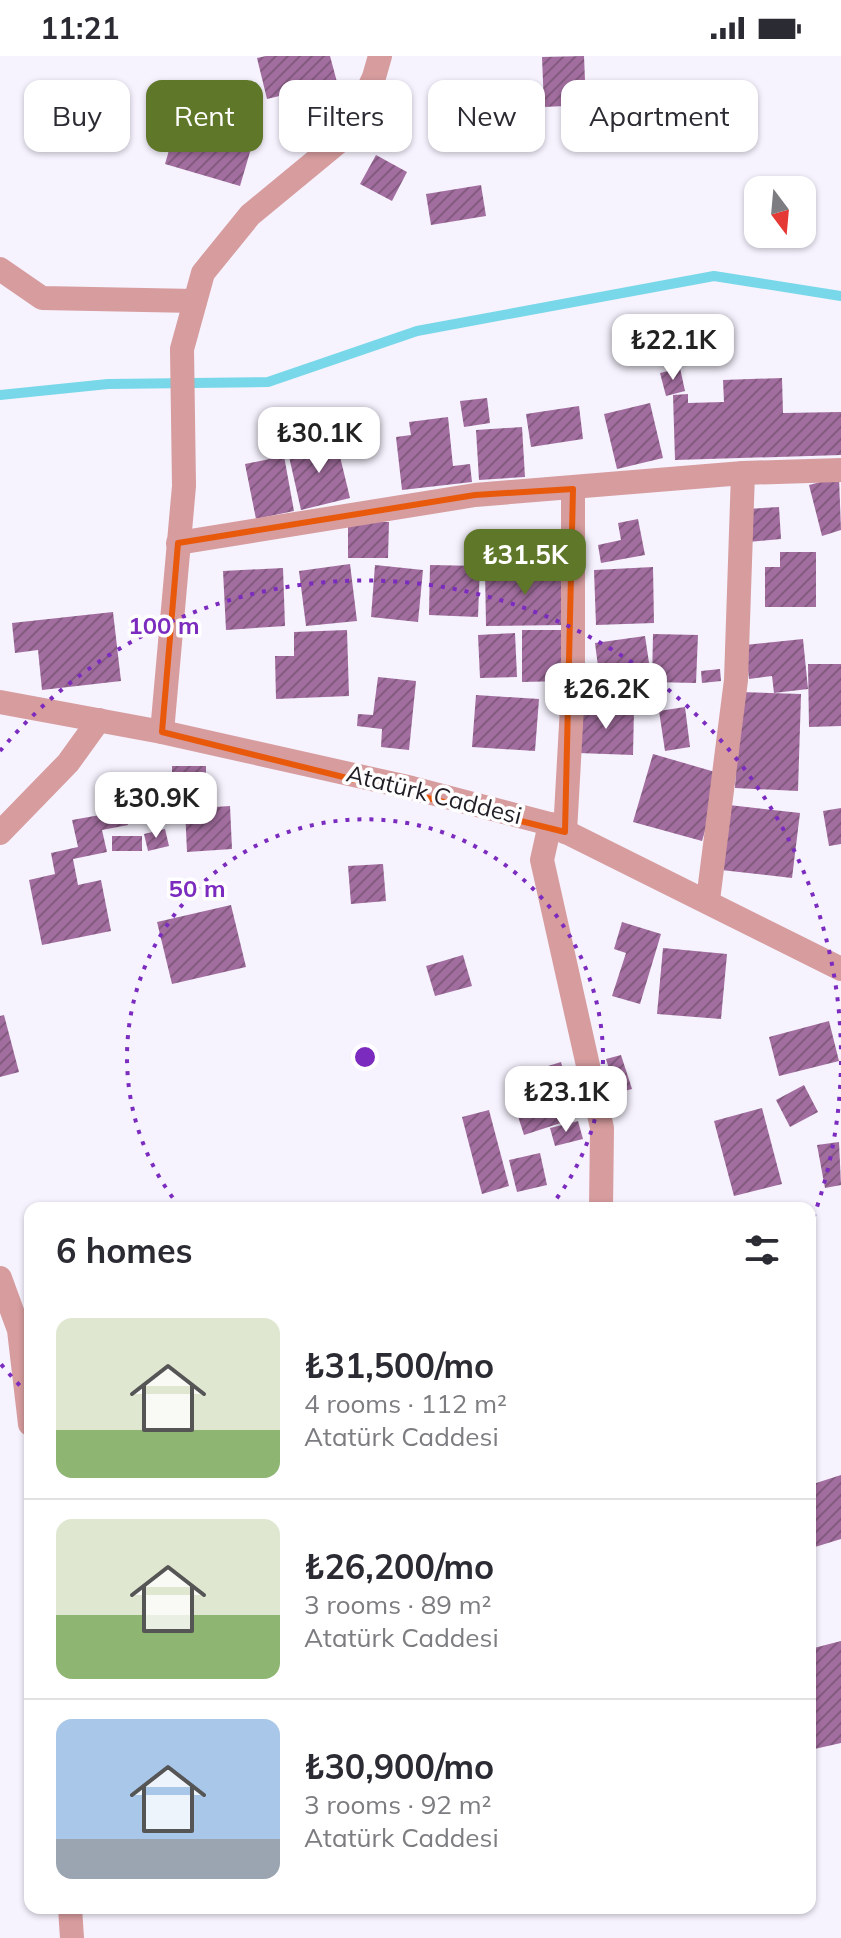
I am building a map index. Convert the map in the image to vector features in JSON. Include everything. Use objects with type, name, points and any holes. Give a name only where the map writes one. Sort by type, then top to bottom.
[{"type":"street","points":[[162,732],[184,486],[182,349],[203,273],[250,215],[347,135],[374,77],[380,56]]},
{"type":"street","points":[[0,269],[42,298],[195,301]]},
{"type":"street","points":[[178,543],[475,495],[743,473],[841,470]]},
{"type":"street","points":[[708,900],[736,680],[743,473]]},
{"type":"street","points":[[573,489],[573,689],[558,828],[542,860],[602,1128],[601,1202]]},
{"type":"street","name":"Atatürk Caddesi","points":[[0,702],[162,732],[412,788],[558,828],[708,900],[841,969]]},
{"type":"street","points":[[0,833],[68,763],[99,720]]},
{"type":"street","points":[[0,1278],[19,1330],[24,1373]]},
{"type":"street","points":[[70,1914],[72,1938]]},
{"type":"highlighted area","points":[[573,489],[565,832],[162,732],[178,543],[475,495]]},
{"type":"building","points":[[330,56],[336,80],[279,80],[279,96],[267,99],[257,58]]},
{"type":"building","points":[[584,56],[585,80],[561,80],[561,106],[545,107],[542,57]]},
{"type":"building","points":[[169,152],[250,152],[240,186],[165,164]]},
{"type":"building","points":[[376,155],[407,172],[392,201],[360,184]]},
{"type":"building","points":[[481,185],[486,216],[431,225],[426,194]]},
{"type":"building","points":[[680,368],[685,391],[666,396],[660,373]]},
{"type":"building","points":[[782,378],[783,413],[841,412],[841,455],[675,460],[673,395],[688,394],[688,403],[724,402],[723,380]]},
{"type":"building","points":[[487,398],[490,423],[464,427],[460,401]]},
{"type":"building","points":[[650,403],[663,458],[617,469],[604,414]]},
{"type":"building","points":[[579,406],[583,439],[531,447],[526,414]]},
{"type":"building","points":[[448,417],[453,466],[470,464],[472,482],[402,490],[396,437],[411,435],[409,422]]},
{"type":"building","points":[[522,427],[525,477],[479,480],[476,430]]},
{"type":"building","points":[[336,440],[350,498],[301,510],[288,452]]},
{"type":"building","points":[[284,456],[294,511],[256,519],[245,464]]},
{"type":"building","points":[[839,477],[841,530],[822,536],[809,485]]},
{"type":"building","points":[[779,507],[781,539],[749,542],[747,509]]},
{"type":"building","points":[[638,519],[645,555],[601,563],[598,545],[621,540],[618,523]]},
{"type":"building","points":[[348,521],[389,522],[388,558],[348,558]]},
{"type":"building","points":[[780,552],[816,552],[816,607],[765,607],[765,567],[780,567]]},
{"type":"building","points":[[350,564],[357,621],[306,626],[299,571]]},
{"type":"building","points":[[375,565],[423,570],[418,622],[371,617]]},
{"type":"building","points":[[430,565],[480,566],[478,617],[429,615]]},
{"type":"building","points":[[564,567],[565,625],[486,626],[485,569]]},
{"type":"building","points":[[653,567],[654,623],[596,625],[594,570]]},
{"type":"building","points":[[283,568],[285,626],[226,630],[223,571]]},
{"type":"building","points":[[113,612],[121,681],[42,690],[38,650],[15,653],[12,623]]},
{"type":"building","points":[[347,630],[349,696],[276,699],[275,656],[294,656],[294,632]]},
{"type":"building","points":[[522,630],[564,630],[565,681],[522,682]]},
{"type":"building","points":[[515,633],[517,677],[480,678],[478,635]]},
{"type":"building","points":[[653,634],[698,635],[696,683],[652,682]]},
{"type":"building","points":[[645,636],[652,683],[601,690],[595,643]]},
{"type":"building","points":[[803,639],[808,689],[774,693],[772,676],[749,679],[745,645]]},
{"type":"building","points":[[808,664],[841,664],[841,726],[809,727]]},
{"type":"building","points":[[720,669],[721,681],[702,683],[701,671]]},
{"type":"building","points":[[378,677],[416,681],[409,750],[381,747],[382,729],[357,726],[358,714],[373,715]]},
{"type":"building","points":[[740,692],[801,694],[798,791],[735,788]]},
{"type":"building","points":[[476,695],[539,699],[535,751],[472,747]]},
{"type":"building","points":[[580,707],[634,709],[633,755],[578,753]]},
{"type":"building","points":[[685,707],[690,747],[665,751],[659,711]]},
{"type":"building","points":[[653,754],[722,774],[702,841],[633,822]]},
{"type":"building","points":[[172,766],[206,766],[206,801],[172,801]]},
{"type":"building","points":[[122,796],[128,825],[102,830],[107,852],[73,859],[78,885],[101,880],[111,931],[42,945],[29,880],[55,874],[51,853],[78,847],[72,820],[100,815],[97,800]]},
{"type":"building","points":[[729,805],[800,813],[792,878],[721,870]]},
{"type":"building","points":[[230,806],[232,849],[187,852],[185,809]]},
{"type":"building","points":[[841,808],[841,844],[829,846],[823,811]]},
{"type":"building","points":[[165,829],[169,846],[148,851],[144,834]]},
{"type":"building","points":[[112,836],[142,836],[142,851],[112,851]]},
{"type":"building","points":[[383,864],[386,901],[351,904],[348,866]]},
{"type":"building","points":[[231,905],[246,967],[172,984],[157,922]]},
{"type":"building","points":[[622,922],[661,934],[640,1004],[612,996],[626,953],[614,949]]},
{"type":"building","points":[[663,948],[727,954],[721,1019],[657,1014]]},
{"type":"building","points":[[463,955],[472,986],[435,996],[426,966]]},
{"type":"building","points":[[4,1015],[19,1072],[0,1077],[0,1016]]},
{"type":"building","points":[[829,1021],[839,1061],[779,1076],[769,1037]]},
{"type":"building","points":[[621,1055],[632,1089],[616,1093],[606,1059]]},
{"type":"building","points":[[561,1062],[566,1081],[548,1087],[550,1094],[567,1089],[576,1118],[524,1135],[509,1088],[535,1081],[532,1071]]},
{"type":"building","points":[[804,1085],[818,1112],[790,1127],[776,1100]]},
{"type":"building","points":[[762,1108],[782,1184],[734,1196],[714,1121]]},
{"type":"building","points":[[489,1110],[509,1186],[482,1194],[462,1117]]},
{"type":"building","points":[[578,1121],[583,1139],[555,1146],[550,1128]]},
{"type":"building","points":[[839,1142],[841,1185],[825,1188],[817,1145]]},
{"type":"building","points":[[540,1153],[547,1185],[517,1192],[509,1160]]},
{"type":"building","points":[[841,1475],[841,1539],[816,1547],[816,1483]]},
{"type":"building","points":[[841,1641],[841,1743],[816,1749],[816,1647]]},
{"type":"waterway","points":[[0,395],[108,384],[268,382],[417,331],[714,276],[841,296]]}]
